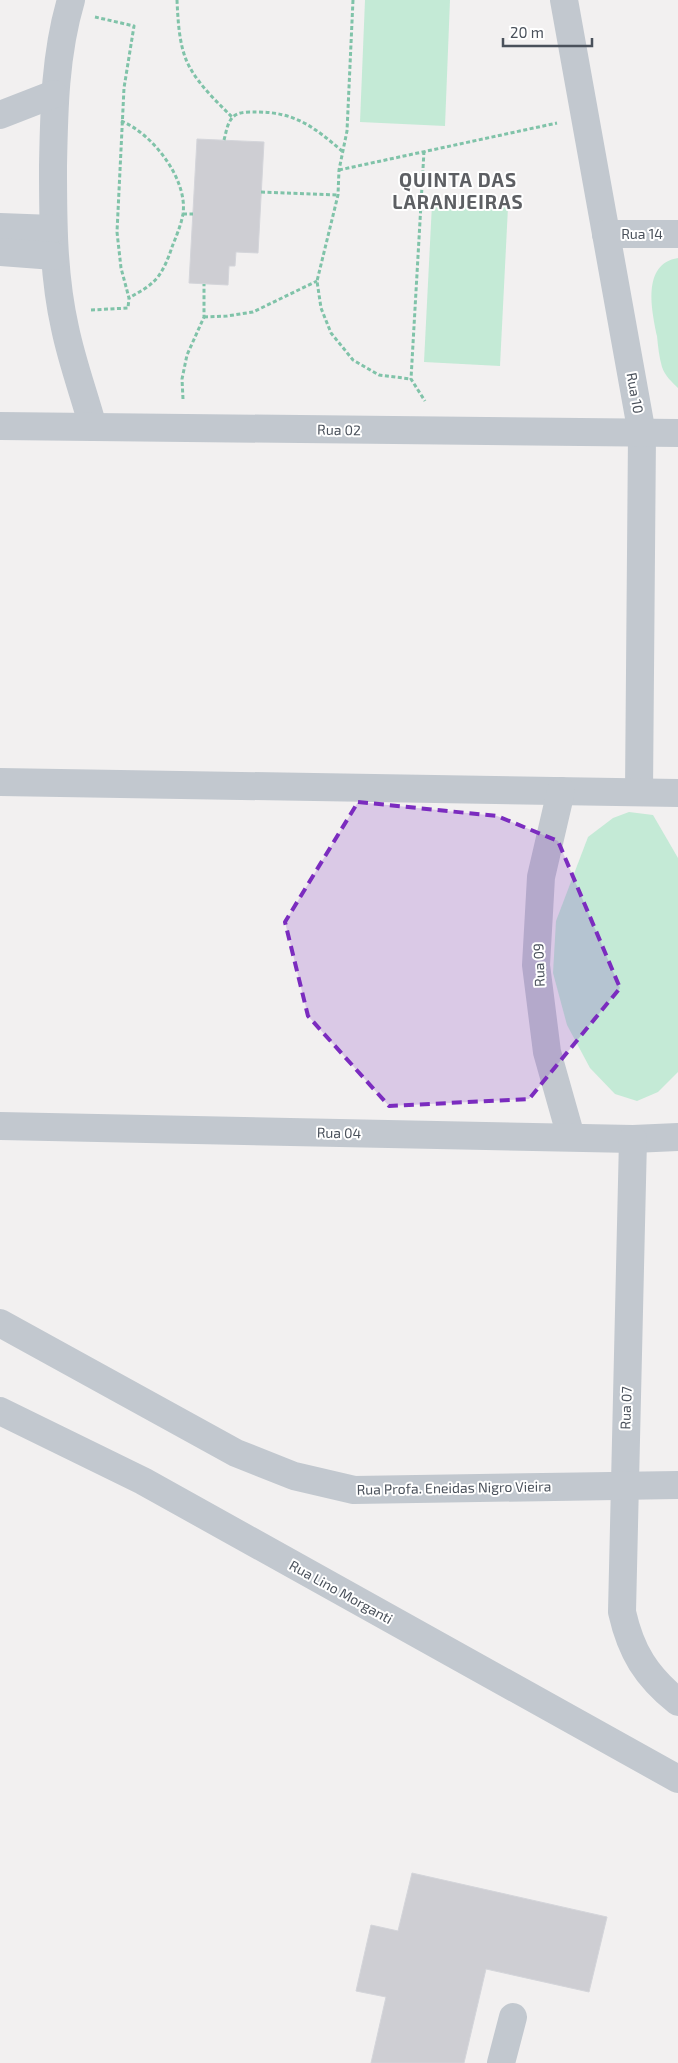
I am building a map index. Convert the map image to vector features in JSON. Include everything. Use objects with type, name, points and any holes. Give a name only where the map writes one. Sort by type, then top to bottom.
[{"type":"street","name":"Rua 10","points":[[564,0],[642,434],[639,792]]},
{"type":"street","points":[[69,5],[54,94],[54,256],[65,328],[93,427]]},
{"type":"street","points":[[0,115],[54,94]]},
{"type":"street","points":[[0,227],[53,229]]},
{"type":"street","name":"Rua 14","points":[[606,234],[678,234]]},
{"type":"street","points":[[0,252],[54,256]]},
{"type":"street","name":"Rua 02","points":[[0,426],[678,433]]},
{"type":"street","points":[[0,782],[678,793]]},
{"type":"street","name":"Rua 09","points":[[561,791],[541,877],[536,965],[546,1052],[571,1137]]},
{"type":"street","name":"Rua 04","points":[[0,1126],[571,1137],[678,1137]]},
{"type":"street","name":"Rua 07","points":[[634,1138],[622,1612],[627,1633],[636,1654],[647,1672],[662,1689],[678,1702]]},
{"type":"street","name":"Rua Profa. Eneidas Nigro Vieira","points":[[0,1323],[236,1453],[294,1476],[354,1490],[678,1485]]},
{"type":"street","name":"Rua Lino Morganti","points":[[0,1411],[142,1481],[678,1779]]},
{"type":"street","points":[[502,2063],[513,2017]]},
{"type":"path","points":[[177,0],[181,37],[189,65],[232,118]]},
{"type":"path","points":[[354,0],[346,131],[339,170],[338,195],[317,281],[321,308],[331,333],[353,360],[379,375],[411,379]]},
{"type":"path","points":[[63,312],[128,308],[129,298],[121,268],[117,232],[121,121],[126,69],[134,26],[69,5]]},
{"type":"path","points":[[224,140],[232,118],[243,112],[271,112],[294,116],[317,129],[343,151]]},
{"type":"path","points":[[339,170],[585,117]]},
{"type":"path","points":[[121,121],[133,126],[151,142],[172,168],[182,194],[183,214],[167,262],[153,283],[129,298]]},
{"type":"path","points":[[424,151],[411,379],[445,432]]},
{"type":"path","points":[[261,192],[338,195]]},
{"type":"path","points":[[183,214],[193,214]]},
{"type":"path","points":[[204,317],[253,312],[317,281]]},
{"type":"path","points":[[189,428],[183,398],[182,379],[187,355],[204,317],[204,284]]},
{"type":"highlighted area","points":[[358,802],[497,816],[558,841],[620,988],[529,1099],[389,1106],[308,1016],[285,922]]},
{"type":"green space","points":[[365,0],[450,0],[445,126],[360,122]]},
{"type":"green space","points":[[432,204],[508,207],[500,366],[424,362]]},
{"type":"green space","points":[[678,258],[678,388],[662,367],[653,314],[652,290],[658,269],[666,262]]},
{"type":"green space","points":[[629,812],[653,815],[678,858],[678,1072],[658,1092],[637,1101],[615,1094],[590,1068],[567,1025],[553,973],[556,921],[588,837],[613,818]]},
{"type":"building","points":[[197,139],[264,142],[258,253],[236,252],[235,266],[229,266],[228,285],[189,283]]},
{"type":"building","points":[[412,1873],[607,1917],[589,1992],[486,1969],[464,2063],[371,2063],[386,1997],[356,1991],[371,1925],[398,1931]]},
{"type":"district","name":"QUINTA DAS LARANJEIRAS","points":[[458,191]]}]
